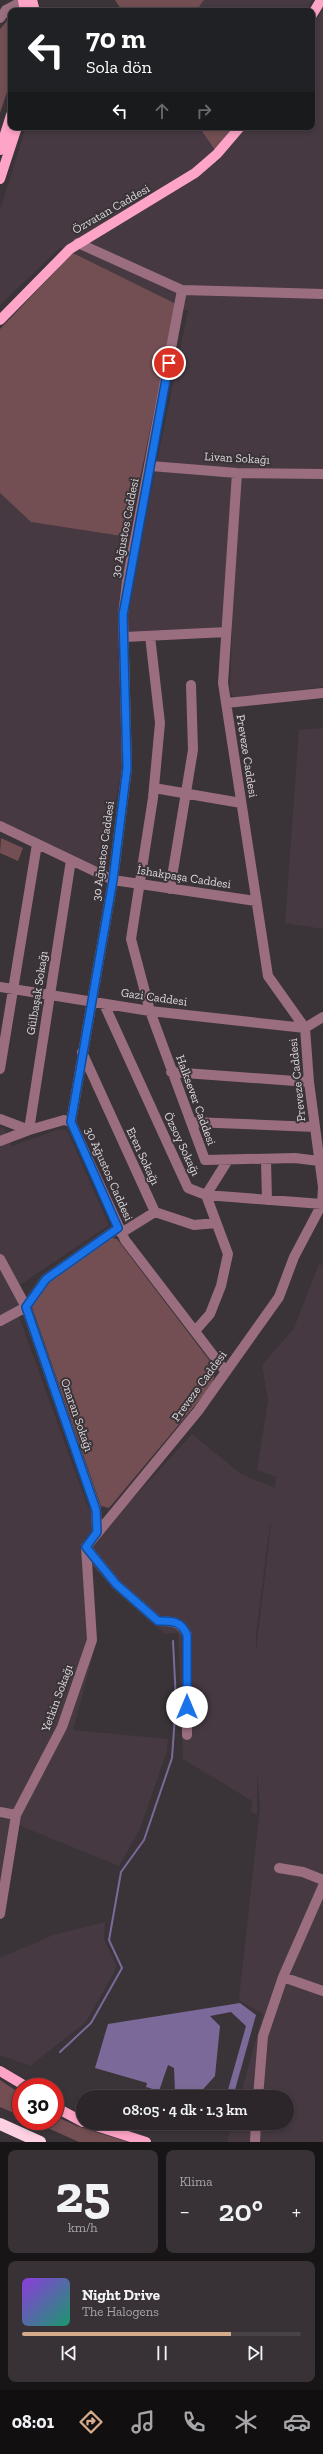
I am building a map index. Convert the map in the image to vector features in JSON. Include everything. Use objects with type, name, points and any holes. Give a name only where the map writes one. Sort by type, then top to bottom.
[{"type":"highway","points":[[0,2124],[40,2142]]},
{"type":"main road","points":[[315,10],[321,0]]},
{"type":"main road","points":[[0,150],[8,125]]},
{"type":"main road","points":[[0,179],[16,130]]},
{"type":"main road","name":"Özvatan Caddesi","points":[[0,320],[78,243],[163,194],[195,173],[217,154],[237,130]]},
{"type":"main road","points":[[0,2072],[12,2079]]},
{"type":"main road","points":[[64,2112],[76,2118]]},
{"type":"main road","points":[[108,2130],[146,2142]]},
{"type":"street","points":[[12,8],[26,3]]},
{"type":"street","points":[[0,18],[8,9]]},
{"type":"street","points":[[78,243],[182,290],[323,294]]},
{"type":"street","name":"30 Ağustos Caddesi","points":[[182,290],[151,466],[127,582],[123,615],[125,637],[127,768],[113,880],[71,1122],[120,1230],[226,1372]]},
{"type":"street","name":"Livan Sokağı","points":[[151,466],[237,473],[323,474]]},
{"type":"street","name":"Preveze Caddesi","points":[[97,1532],[189,1423],[279,1297],[294,1257],[322,1204],[323,1187],[309,1082],[305,1028],[268,976],[222,683],[237,473]]},
{"type":"street","points":[[125,637],[226,632]]},
{"type":"street","points":[[139,883],[154,788],[160,723],[150,636]]},
{"type":"street","points":[[170,889],[192,750],[191,685]]},
{"type":"street","points":[[226,703],[323,693]]},
{"type":"street","points":[[154,788],[241,802]]},
{"type":"street","name":"İshakpaşa Caddesi","points":[[0,826],[113,880],[256,901]]},
{"type":"street","points":[[0,1069],[37,844]]},
{"type":"street","name":"Gülbaşak Sokağı","points":[[29,1130],[71,860]]},
{"type":"street","name":"Halksever Caddesi","points":[[139,883],[131,939],[150,1011],[171,1072],[192,1122],[204,1160],[266,1160],[295,1158],[319,1161]]},
{"type":"street","name":"Gazi Caddesi","points":[[0,987],[150,1011],[305,1028]]},
{"type":"street","name":"Özsoy Sokağı","points":[[104,1004],[188,1188],[206,1195],[322,1204]]},
{"type":"street","points":[[305,1028],[323,1017]]},
{"type":"street","name":"Eren Sokağı","points":[[82,1052],[155,1212]]},
{"type":"street","points":[[171,1072],[309,1082]]},
{"type":"street","points":[[0,1119],[29,1130]]},
{"type":"street","points":[[0,1141],[29,1130],[64,1120],[71,1122]]},
{"type":"street","points":[[192,1122],[315,1127]]},
{"type":"street","points":[[195,1331],[210,1314],[221,1286],[228,1254],[206,1195],[228,1160]]},
{"type":"street","points":[[266,1160],[267,1200]]},
{"type":"street","points":[[0,1321],[26,1307],[46,1279],[120,1230],[155,1212],[194,1225],[216,1223]]},
{"type":"street","name":"Onaran Sokağı","points":[[0,1260],[26,1307],[96,1510],[97,1532]]},
{"type":"street","points":[[97,1532],[86,1547],[116,1584],[158,1621],[174,1620],[184,1628],[187,1635],[187,1736]]},
{"type":"street","name":"Yetkin Sokağı","points":[[0,1914],[16,1816],[62,1727],[92,1640],[86,1547]]},
{"type":"street","points":[[0,1812],[16,1816]]},
{"type":"street","points":[[279,1868],[303,1872],[323,1880]]},
{"type":"street","points":[[259,2090],[263,2036],[283,1977],[323,1886]]},
{"type":"street","points":[[283,1977],[323,1991]]},
{"type":"street","points":[[255,2142],[256,2130]]},
{"type":"shaded area","points":[[115,0],[204,0],[198,8],[120,8]]},
{"type":"shaded area","points":[[204,0],[312,0],[308,8],[198,8]]},
{"type":"shaded area","points":[[323,9],[323,687],[235,697],[230,693],[232,626],[118,635],[123,762],[104,870],[0,822],[0,493],[31,522],[141,539],[188,311],[61,247],[0,305],[0,210],[25,130],[201,130],[215,150],[216,164],[244,130],[315,130],[315,22]]},
{"type":"shaded area","points":[[8,20],[8,89],[0,113],[0,29]]},
{"type":"shaded area","points":[[201,130],[231,130],[215,150]]},
{"type":"shaded area","points":[[73,253],[176,304],[128,537],[31,522],[0,493],[0,329]]},
{"type":"shaded area","points":[[323,728],[323,929],[285,923],[299,730]]},
{"type":"shaded area","points":[[1,838],[23,848],[18,861],[0,853]]},
{"type":"shaded area","points":[[0,1127],[5,1129],[12,1146],[57,1130],[67,1130],[109,1225],[14,1289],[21,1304],[16,1308],[88,1507],[109,1525],[192,1434],[241,1474],[275,1488],[276,1477],[257,1470],[268,1401],[262,1365],[294,1328],[319,1264],[323,1265],[323,2142],[227,2142],[230,2130],[294,2130],[294,2090],[242,2090],[263,2014],[239,2000],[260,1807],[257,1772],[257,1814],[251,1812],[252,1801],[183,1759],[178,1633],[165,1634],[93,1567],[94,1652],[73,1730],[168,1739],[167,1751],[140,1829],[119,1866],[11,1822],[0,1887]],"holes":[[[271,1524],[256,1651],[256,1634]]]},
{"type":"shaded area","points":[[112,1238],[117,1239],[216,1369],[212,1385],[109,1508],[101,1506],[32,1307],[48,1281]]},
{"type":"shaded area","points":[[105,1922],[104,1939],[117,1967],[86,2022],[30,2066],[0,2055],[0,1958],[53,1935]]},
{"type":"shaded area","points":[[240,2003],[256,2015],[235,2090],[228,2090],[246,2026],[231,2012],[210,2016],[220,2026],[215,2076],[202,2090],[175,2090],[174,2068],[168,2065],[159,2090],[146,2087],[147,2083],[95,2068],[108,2024]]},
{"type":"shaded area","points":[[0,2080],[12,2088],[12,2112],[0,2107]]},
{"type":"shaded area","points":[[64,2120],[76,2126],[76,2130],[90,2130],[128,2142],[79,2142],[52,2130],[64,2130]]},
{"type":"waterway","points":[[60,2052],[91,2023],[122,1968],[109,1940],[121,1872],[144,1840],[172,1758],[176,1701],[173,1641]]},
{"type":"route","points":[[169,363],[147,486],[127,582],[123,615],[125,637],[124,660],[127,768],[113,880],[71,1122],[118,1228],[46,1279],[26,1307],[96,1510],[97,1532],[86,1547],[116,1584],[158,1621],[174,1620],[184,1628],[187,1635],[187,1707]]}]
